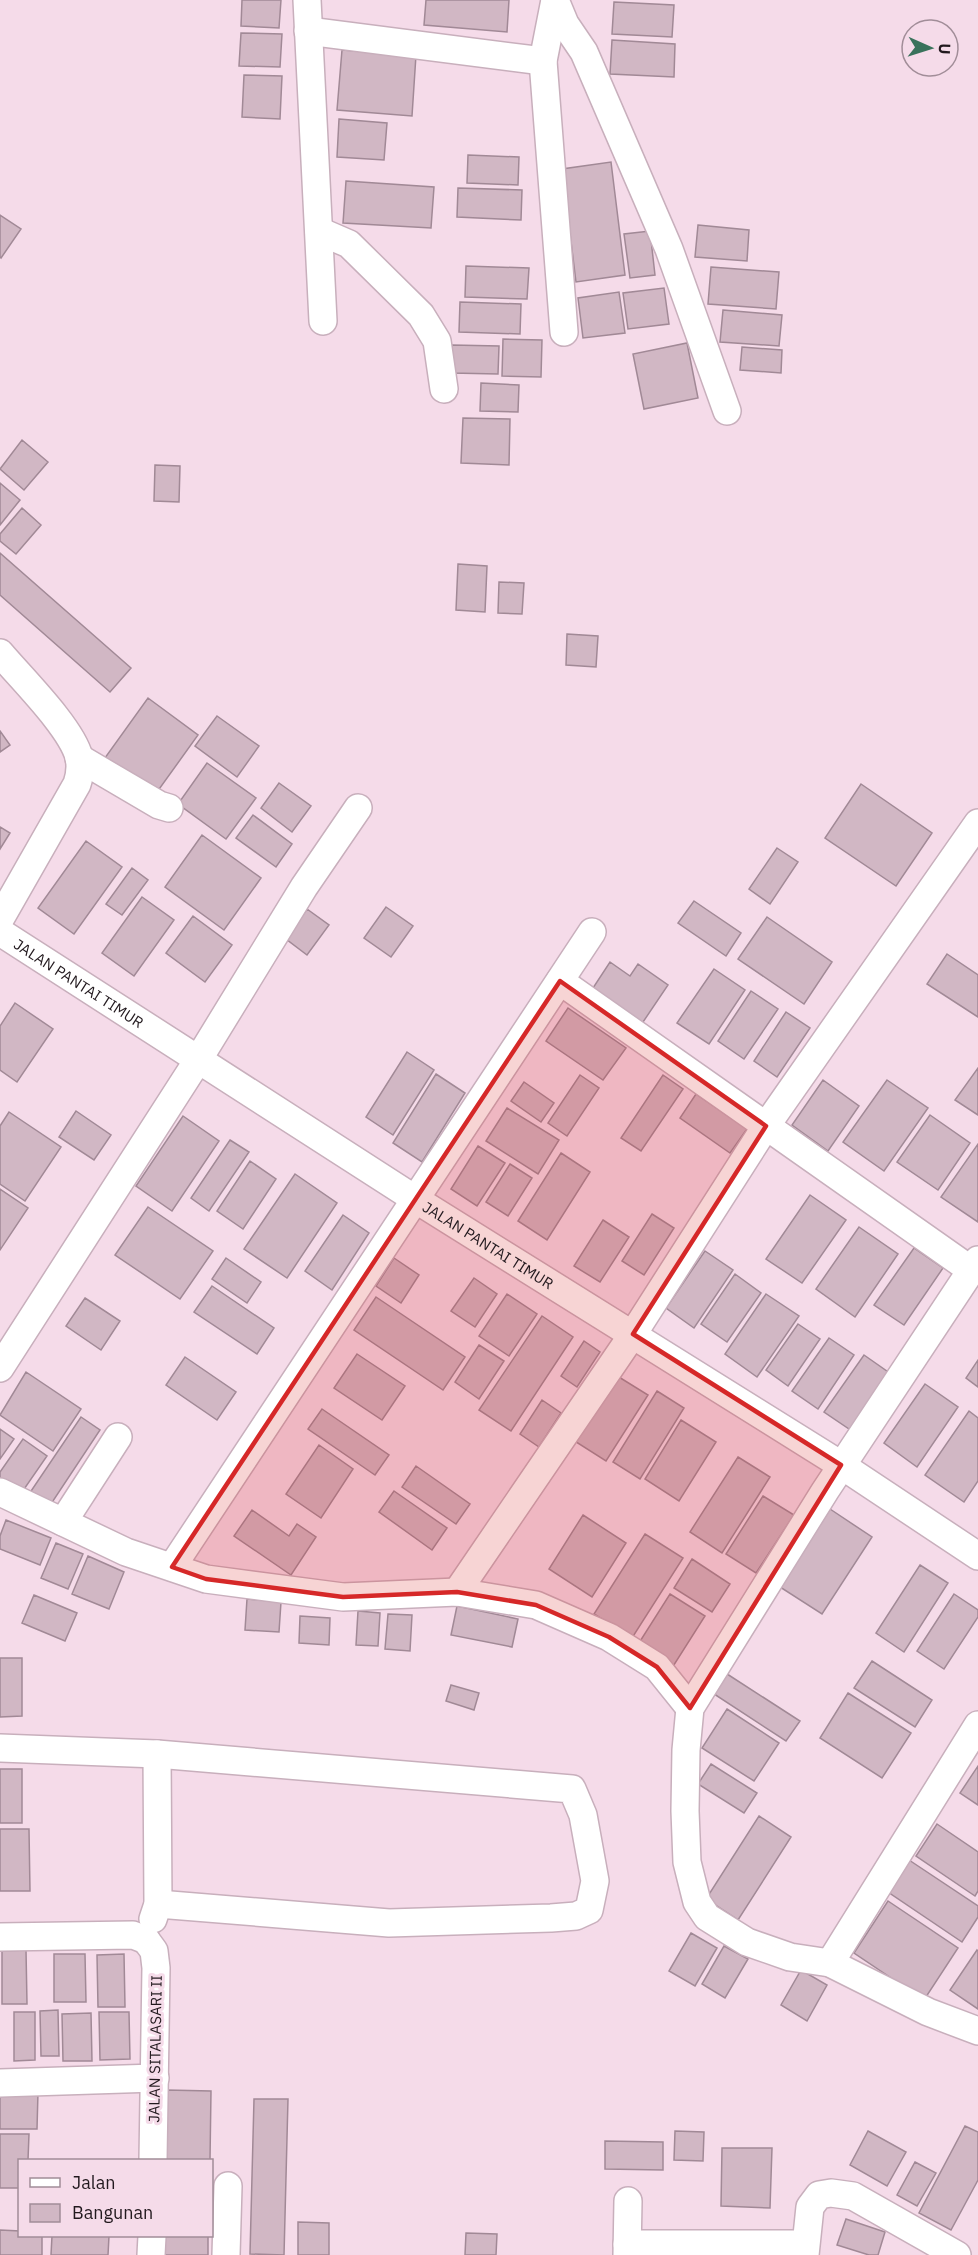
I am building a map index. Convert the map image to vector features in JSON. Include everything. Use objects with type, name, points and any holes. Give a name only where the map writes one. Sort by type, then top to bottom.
[{"type":"street","points":[[307,0],[324,321]]},
{"type":"street","points":[[564,332],[543,61],[555,0],[566,24],[584,52],[669,249],[727,411]]},
{"type":"street","points":[[308,31],[543,61]]},
{"type":"street","points":[[319,231],[349,244],[421,315],[437,341],[444,389]]},
{"type":"street","points":[[0,653],[68,734],[80,758],[77,784],[0,919]]},
{"type":"street","points":[[80,758],[169,808]]},
{"type":"street","points":[[0,1368],[198,1060],[304,887],[358,808]]},
{"type":"street","points":[[457,1592],[633,1334],[766,1126],[978,823]]},
{"type":"street","name":"JALAN PANTAI TIMUR","points":[[0,932],[415,1199],[841,1466],[978,1556]]},
{"type":"street","points":[[172,1568],[592,932]]},
{"type":"street","points":[[560,981],[766,1126],[974,1265],[841,1466],[690,1708],[686,1750],[687,1862],[697,1902],[707,1917],[747,1942],[790,1957],[830,1963],[928,2012],[978,2031]]},
{"type":"street","points":[[63,1522],[118,1437]]},
{"type":"street","points":[[0,1492],[126,1552],[206,1579],[343,1597],[457,1592],[536,1605],[609,1637],[657,1667],[690,1708]]},
{"type":"street","points":[[830,1963],[978,1725]]},
{"type":"street","points":[[0,1748],[157,1754],[572,1789],[583,1815],[596,1881],[589,1910],[576,1916],[550,1918],[389,1923],[158,1904]]},
{"type":"street","points":[[0,1937],[133,1935],[146,1940],[158,1904],[157,1754]]},
{"type":"street","name":"JALAN SITALASARI II","points":[[146,1940],[154,1951],[156,1968],[153,2159]]},
{"type":"street","points":[[0,2083],[155,2078]]},
{"type":"street","points":[[226,2255],[228,2186]]},
{"type":"street","points":[[628,2201],[627,2250],[805,2249],[810,2207],[819,2195],[831,2193],[853,2196],[944,2252]]},
{"type":"street","points":[[151,2255],[152,2237]]},
{"type":"highlighted area","points":[[560,981],[766,1126],[633,1334],[841,1465],[690,1708],[657,1667],[609,1637],[536,1605],[457,1592],[343,1597],[206,1579],[172,1567]]},
{"type":"building","points":[[242,0],[281,0],[279,28],[241,26]]},
{"type":"building","points":[[426,0],[509,0],[507,32],[424,25]]},
{"type":"building","points":[[614,2],[674,5],[672,37],[612,34]]},
{"type":"building","points":[[241,33],[282,34],[280,67],[239,66]]},
{"type":"building","points":[[612,40],[675,44],[674,77],[610,74]]},
{"type":"building","points":[[342,50],[416,55],[412,116],[337,110]]},
{"type":"building","points":[[244,75],[282,76],[280,119],[242,117]]},
{"type":"building","points":[[339,119],[387,123],[384,160],[337,157]]},
{"type":"building","points":[[468,155],[519,157],[518,185],[467,183]]},
{"type":"building","points":[[611,162],[625,275],[576,282],[562,169]]},
{"type":"building","points":[[346,181],[434,187],[431,228],[343,223]]},
{"type":"building","points":[[458,188],[522,190],[521,220],[457,217]]},
{"type":"building","points":[[0,215],[21,229],[1,258],[0,257]]},
{"type":"building","points":[[698,225],[749,230],[747,261],[695,257]]},
{"type":"building","points":[[650,231],[655,275],[630,278],[624,234]]},
{"type":"building","points":[[466,266],[529,268],[527,299],[465,297]]},
{"type":"building","points":[[711,267],[779,272],[776,309],[708,304]]},
{"type":"building","points":[[664,288],[669,324],[628,329],[623,293]]},
{"type":"building","points":[[619,292],[625,333],[583,338],[578,298]]},
{"type":"building","points":[[460,302],[521,304],[520,334],[459,332]]},
{"type":"building","points":[[723,310],[782,315],[779,346],[720,342]]},
{"type":"building","points":[[503,339],[542,340],[541,377],[502,376]]},
{"type":"building","points":[[687,343],[698,398],[644,409],[633,354]]},
{"type":"building","points":[[452,345],[499,346],[498,374],[451,373]]},
{"type":"building","points":[[742,347],[782,350],[781,373],[740,370]]},
{"type":"building","points":[[481,383],[519,385],[518,412],[480,411]]},
{"type":"building","points":[[463,418],[510,419],[509,465],[461,463]]},
{"type":"building","points":[[22,440],[48,462],[24,490],[0,469]]},
{"type":"building","points":[[155,465],[180,466],[179,502],[154,501]]},
{"type":"building","points":[[0,483],[20,500],[0,525]]},
{"type":"building","points":[[22,508],[41,525],[16,554],[0,541],[0,534]]},
{"type":"building","points":[[0,553],[131,668],[110,692],[0,595]]},
{"type":"building","points":[[458,564],[487,566],[485,612],[456,610]]},
{"type":"building","points":[[499,582],[524,583],[522,614],[498,613]]},
{"type":"building","points":[[567,634],[598,636],[596,667],[566,665]]},
{"type":"building","points":[[148,698],[198,735],[152,799],[102,762]]},
{"type":"building","points":[[217,716],[259,746],[237,777],[195,746]]},
{"type":"building","points":[[0,731],[10,745],[0,752]]},
{"type":"building","points":[[207,763],[256,798],[226,839],[178,804]]},
{"type":"building","points":[[279,783],[311,806],[292,832],[261,808]]},
{"type":"building","points":[[861,784],[932,833],[896,886],[825,838]]},
{"type":"building","points":[[253,815],[292,844],[276,867],[236,838]]},
{"type":"building","points":[[0,827],[10,833],[0,849]]},
{"type":"building","points":[[202,835],[261,878],[224,930],[165,887]]},
{"type":"building","points":[[86,841],[122,867],[74,934],[38,908]]},
{"type":"building","points":[[777,848],[798,862],[770,904],[749,889]]},
{"type":"building","points":[[132,868],[148,880],[122,915],[106,904]]},
{"type":"building","points":[[142,897],[174,920],[134,976],[102,953]]},
{"type":"building","points":[[694,901],[741,933],[726,956],[678,923]]},
{"type":"building","points":[[386,907],[413,926],[391,957],[364,938]]},
{"type":"building","points":[[307,909],[329,925],[307,955],[286,939]]},
{"type":"building","points":[[193,916],[232,945],[205,982],[166,953]]},
{"type":"building","points":[[767,917],[832,962],[804,1004],[738,959]]},
{"type":"building","points":[[947,954],[978,975],[978,1017],[927,984]]},
{"type":"building","points":[[610,962],[630,976],[638,964],[668,985],[641,1025],[591,991]]},
{"type":"building","points":[[714,969],[745,990],[709,1044],[677,1023]]},
{"type":"building","points":[[751,991],[778,1009],[744,1059],[718,1041]]},
{"type":"building","points":[[15,1003],[53,1029],[17,1082],[0,1070],[0,1026]]},
{"type":"building","points":[[568,1008],[626,1048],[603,1080],[546,1041]]},
{"type":"building","points":[[786,1012],[810,1028],[777,1077],[754,1061]]},
{"type":"building","points":[[407,1052],[434,1070],[393,1135],[366,1117]]},
{"type":"building","points":[[978,1068],[978,1115],[955,1100]]},
{"type":"building","points":[[436,1074],[465,1093],[422,1162],[393,1143]]},
{"type":"building","points":[[580,1075],[599,1088],[567,1136],[548,1123]]},
{"type":"building","points":[[663,1075],[683,1089],[641,1151],[621,1138]]},
{"type":"building","points":[[823,1080],[859,1106],[828,1151],[792,1125]]},
{"type":"building","points":[[887,1080],[928,1108],[884,1171],[843,1142]]},
{"type":"building","points":[[524,1082],[554,1103],[541,1122],[511,1101]]},
{"type":"building","points":[[696,1094],[747,1129],[730,1153],[680,1118]]},
{"type":"building","points":[[507,1108],[559,1140],[538,1174],[486,1141]]},
{"type":"building","points":[[76,1111],[111,1135],[94,1160],[59,1137]]},
{"type":"building","points":[[9,1112],[61,1147],[25,1201],[0,1184],[0,1126]]},
{"type":"building","points":[[930,1115],[970,1143],[938,1190],[897,1162]]},
{"type":"building","points":[[183,1116],[219,1141],[172,1211],[136,1186]]},
{"type":"building","points":[[230,1140],[249,1152],[209,1211],[191,1198]]},
{"type":"building","points":[[978,1144],[978,1222],[941,1197]]},
{"type":"building","points":[[478,1146],[505,1163],[477,1206],[451,1189]]},
{"type":"building","points":[[561,1153],[590,1172],[547,1240],[518,1221]]},
{"type":"building","points":[[250,1161],[276,1179],[243,1229],[217,1211]]},
{"type":"building","points":[[510,1164],[532,1178],[508,1216],[486,1202]]},
{"type":"building","points":[[295,1174],[337,1203],[287,1278],[244,1249]]},
{"type":"building","points":[[0,1189],[28,1208],[0,1250]]},
{"type":"building","points":[[810,1195],[846,1220],[802,1283],[766,1259]]},
{"type":"building","points":[[148,1207],[213,1251],[180,1299],[115,1255]]},
{"type":"building","points":[[652,1214],[674,1228],[644,1275],[622,1261]]},
{"type":"building","points":[[343,1215],[369,1233],[332,1290],[305,1271]]},
{"type":"building","points":[[603,1220],[629,1237],[600,1282],[574,1266]]},
{"type":"building","points":[[859,1227],[898,1254],[855,1317],[816,1289]]},
{"type":"building","points":[[914,1248],[943,1268],[904,1325],[874,1305]]},
{"type":"building","points":[[705,1251],[733,1270],[694,1328],[666,1308]]},
{"type":"building","points":[[226,1258],[261,1282],[247,1303],[212,1279]]},
{"type":"building","points":[[394,1258],[419,1275],[401,1303],[376,1286]]},
{"type":"building","points":[[735,1274],[761,1293],[727,1342],[701,1324]]},
{"type":"building","points":[[474,1278],[497,1294],[475,1327],[451,1311]]},
{"type":"building","points":[[212,1286],[274,1328],[257,1354],[194,1312]]},
{"type":"building","points":[[507,1294],[537,1314],[509,1356],[479,1336]]},
{"type":"building","points":[[766,1294],[799,1316],[757,1377],[725,1354]]},
{"type":"building","points":[[376,1297],[465,1357],[443,1390],[354,1330]]},
{"type":"building","points":[[85,1298],[120,1321],[101,1350],[66,1326]]},
{"type":"building","points":[[542,1316],[573,1337],[511,1431],[479,1410]]},
{"type":"building","points":[[798,1324],[820,1339],[788,1386],[766,1370]]},
{"type":"building","points":[[829,1338],[854,1355],[818,1409],[792,1391]]},
{"type":"building","points":[[584,1341],[600,1352],[577,1387],[561,1376]]},
{"type":"building","points":[[479,1345],[504,1361],[479,1399],[455,1382]]},
{"type":"building","points":[[357,1354],[405,1386],[382,1420],[334,1388]]},
{"type":"building","points":[[864,1355],[891,1374],[852,1431],[824,1412]]},
{"type":"building","points":[[185,1357],[236,1392],[217,1420],[166,1385]]},
{"type":"building","points":[[978,1360],[978,1387],[966,1378]]},
{"type":"building","points":[[26,1372],[81,1409],[53,1451],[0,1415]]},
{"type":"building","points":[[614,1374],[648,1395],[606,1461],[573,1440]]},
{"type":"building","points":[[925,1384],[958,1407],[917,1467],[884,1443]]},
{"type":"building","points":[[657,1391],[684,1408],[640,1479],[613,1462]]},
{"type":"building","points":[[542,1400],[561,1413],[539,1447],[520,1434]]},
{"type":"building","points":[[322,1409],[389,1455],[375,1475],[308,1429]]},
{"type":"building","points":[[969,1411],[978,1418],[978,1481],[964,1502],[925,1475]]},
{"type":"building","points":[[81,1417],[100,1430],[47,1510],[27,1497]]},
{"type":"building","points":[[681,1420],[716,1442],[679,1501],[645,1479]]},
{"type":"building","points":[[0,1429],[14,1439],[0,1459]]},
{"type":"building","points":[[23,1439],[47,1456],[20,1495],[0,1482],[0,1472]]},
{"type":"building","points":[[319,1445],[353,1469],[321,1518],[286,1494]]},
{"type":"building","points":[[738,1457],[770,1477],[722,1553],[690,1532]]},
{"type":"building","points":[[416,1466],[470,1504],[456,1524],[402,1487]]},
{"type":"building","points":[[394,1491],[447,1528],[432,1550],[379,1512]]},
{"type":"building","points":[[763,1496],[794,1515],[756,1573],[726,1554]]},
{"type":"building","points":[[830,1509],[872,1537],[822,1614],[780,1587]]},
{"type":"building","points":[[252,1510],[289,1536],[297,1524],[316,1537],[291,1575],[234,1536]]},
{"type":"building","points":[[583,1515],[626,1543],[592,1597],[549,1569]]},
{"type":"building","points":[[6,1520],[51,1538],[40,1565],[0,1549],[0,1536]]},
{"type":"building","points":[[645,1534],[683,1558],[632,1638],[594,1614]]},
{"type":"building","points":[[56,1543],[83,1554],[68,1589],[41,1578]]},
{"type":"building","points":[[88,1556],[124,1572],[109,1609],[72,1594]]},
{"type":"building","points":[[692,1559],[730,1584],[712,1612],[674,1588]]},
{"type":"building","points":[[920,1565],[948,1583],[904,1652],[876,1633]]},
{"type":"building","points":[[670,1594],[705,1616],[672,1668],[637,1646]]},
{"type":"building","points":[[954,1594],[978,1610],[978,1617],[944,1669],[917,1651]]},
{"type":"building","points":[[34,1595],[77,1613],[65,1641],[22,1623]]},
{"type":"building","points":[[247,1599],[281,1602],[279,1632],[245,1630]]},
{"type":"building","points":[[457,1606],[518,1619],[512,1647],[451,1635]]},
{"type":"building","points":[[358,1611],[380,1613],[378,1646],[356,1645]]},
{"type":"building","points":[[388,1614],[412,1615],[410,1651],[385,1649]]},
{"type":"building","points":[[300,1616],[330,1618],[329,1645],[299,1643]]},
{"type":"building","points":[[0,1658],[22,1658],[22,1716],[0,1717]]},
{"type":"building","points":[[872,1661],[932,1700],[915,1727],[854,1688]]},
{"type":"building","points":[[724,1672],[800,1721],[786,1741],[711,1692]]},
{"type":"building","points":[[451,1685],[479,1693],[474,1710],[446,1701]]},
{"type":"building","points":[[848,1693],[911,1733],[882,1778],[820,1738]]},
{"type":"building","points":[[727,1709],[779,1743],[754,1781],[702,1748]]},
{"type":"building","points":[[711,1764],[757,1793],[744,1813],[698,1784]]},
{"type":"building","points":[[978,1766],[978,1805],[960,1793]]},
{"type":"building","points":[[0,1769],[22,1769],[22,1823],[0,1823]]},
{"type":"building","points":[[759,1816],[791,1837],[738,1920],[706,1899]]},
{"type":"building","points":[[937,1824],[978,1852],[978,1891],[975,1896],[916,1856]]},
{"type":"building","points":[[0,1829],[29,1829],[30,1891],[0,1891]]},
{"type":"building","points":[[906,1858],[978,1906],[978,1917],[962,1942],[885,1890]]},
{"type":"building","points":[[888,1901],[958,1948],[924,2000],[854,1953]]},
{"type":"building","points":[[691,1933],[717,1948],[695,1986],[669,1971]]},
{"type":"building","points":[[724,1946],[748,1959],[725,1998],[702,1984]]},
{"type":"building","points":[[26,1950],[27,2004],[2,2004],[2,1951]]},
{"type":"building","points":[[978,1951],[978,2009],[950,1990]]},
{"type":"building","points":[[54,1954],[85,1954],[86,2002],[54,2002]]},
{"type":"building","points":[[124,1954],[125,2007],[98,2007],[97,1955]]},
{"type":"building","points":[[801,1970],[827,1985],[807,2021],[781,2005]]},
{"type":"building","points":[[58,2010],[59,2056],[41,2056],[40,2011]]},
{"type":"building","points":[[14,2012],[35,2012],[35,2060],[14,2061]]},
{"type":"building","points":[[99,2012],[129,2012],[130,2059],[100,2060]]},
{"type":"building","points":[[91,2013],[92,2061],[63,2061],[62,2014]]},
{"type":"building","points":[[166,2090],[211,2091],[210,2159],[164,2159]]},
{"type":"building","points":[[0,2092],[38,2092],[37,2129],[0,2129]]},
{"type":"building","points":[[254,2099],[288,2099],[284,2255],[250,2254]]},
{"type":"building","points":[[965,2126],[978,2132],[978,2180],[951,2230],[919,2213]]},
{"type":"building","points":[[675,2131],[704,2132],[703,2161],[674,2160]]},
{"type":"building","points":[[868,2131],[906,2152],[887,2186],[850,2165]]},
{"type":"building","points":[[0,2134],[29,2134],[28,2159],[18,2159],[18,2188],[0,2188]]},
{"type":"building","points":[[605,2141],[663,2142],[663,2170],[605,2169]]},
{"type":"building","points":[[722,2148],[772,2148],[770,2208],[721,2206]]},
{"type":"building","points":[[915,2162],[936,2173],[917,2206],[897,2195]]},
{"type":"building","points":[[846,2219],[885,2232],[878,2255],[869,2255],[837,2245]]},
{"type":"building","points":[[298,2222],[329,2223],[329,2255],[298,2255]]},
{"type":"building","points":[[0,2230],[18,2231],[18,2237],[42,2237],[42,2255],[0,2255]]},
{"type":"building","points":[[466,2233],[497,2234],[496,2255],[465,2255]]},
{"type":"building","points":[[52,2237],[109,2237],[108,2255],[51,2255]]},
{"type":"building","points":[[162,2237],[208,2237],[208,2255],[162,2255]]}]
